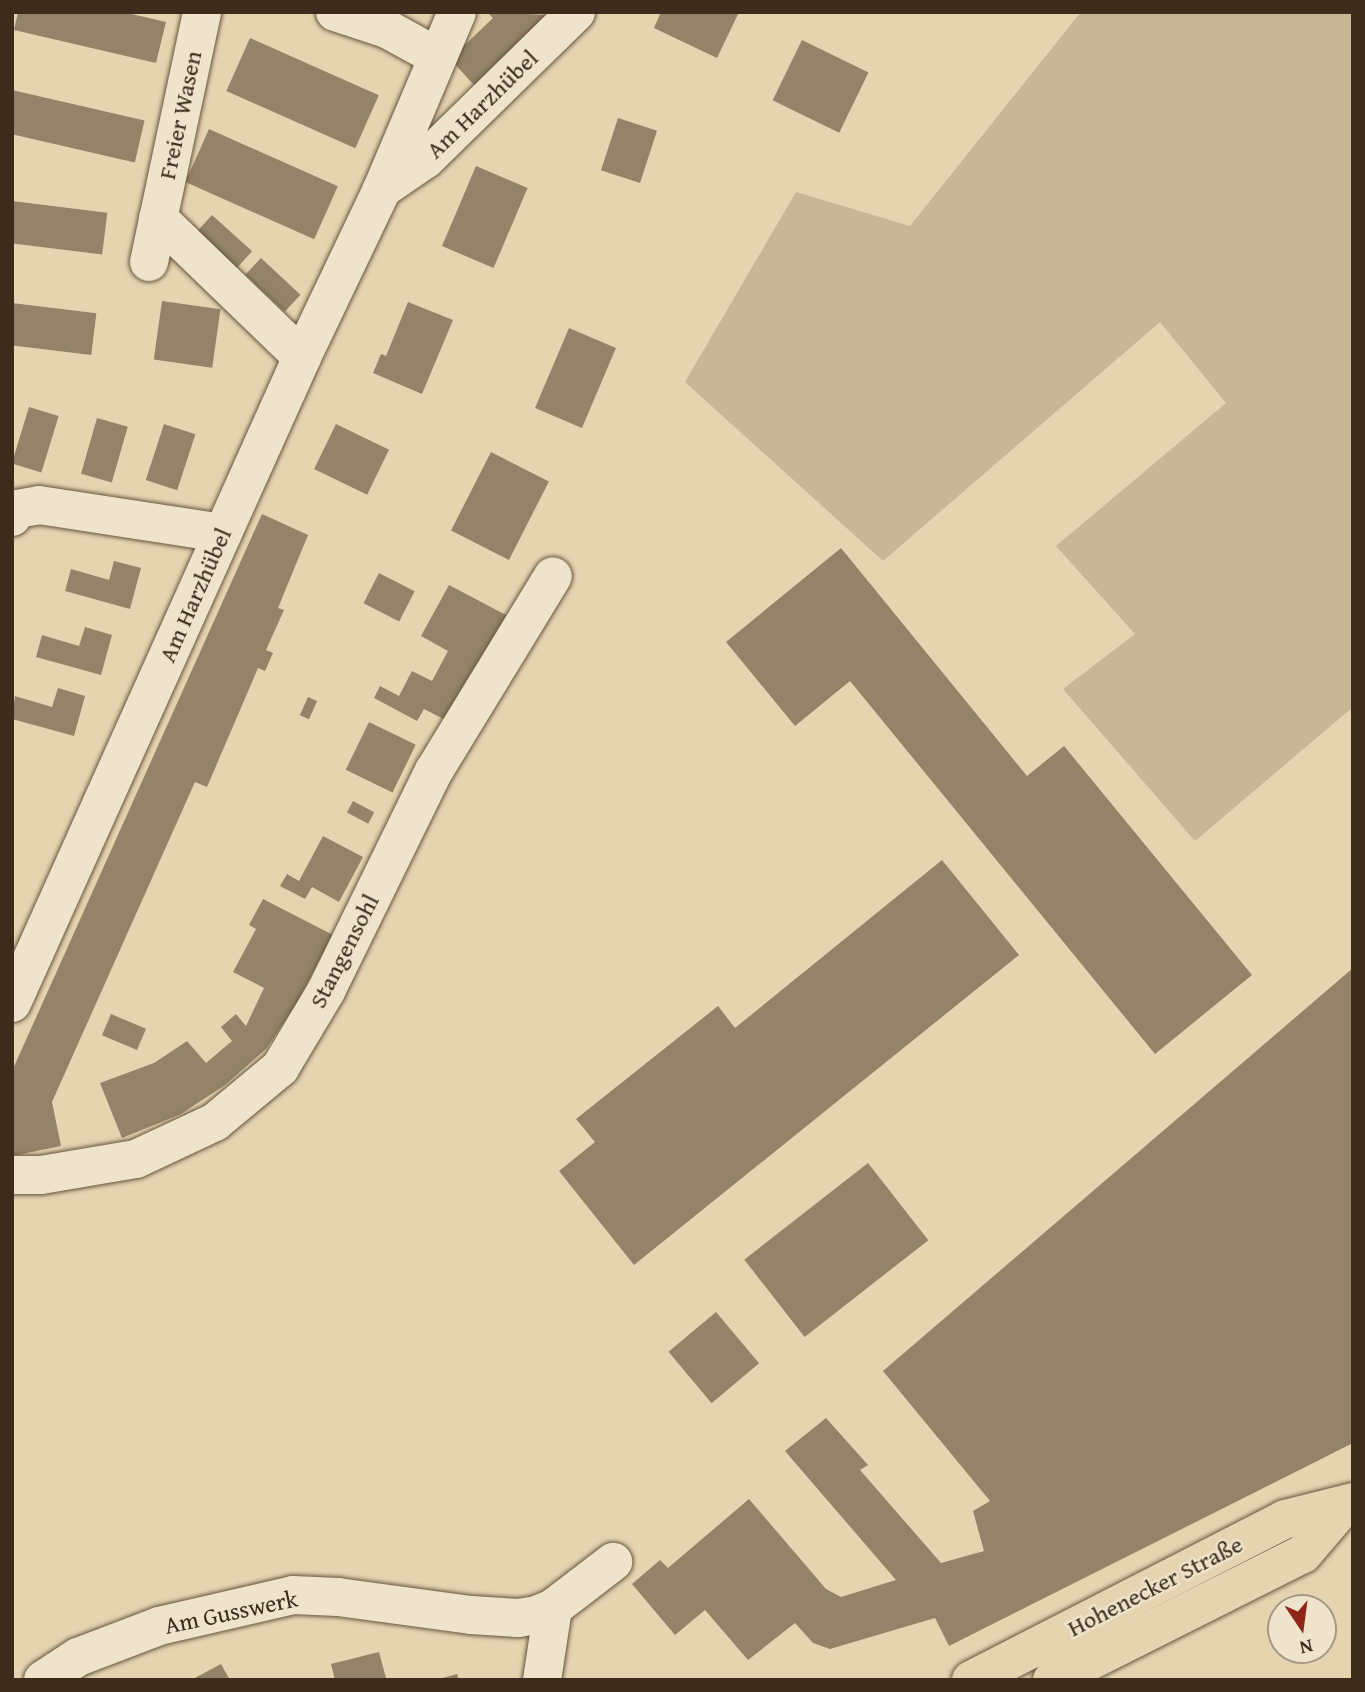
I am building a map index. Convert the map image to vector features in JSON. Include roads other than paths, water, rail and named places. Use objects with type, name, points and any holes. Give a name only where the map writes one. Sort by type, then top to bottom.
[{"type":"main road","name":"Hohenecker Straße","points":[[971,1680],[1285,1520],[1348,1504]]},
{"type":"main road","name":"Hohenecker Straße","points":[[1052,1680],[1303,1554],[1348,1504]]},
{"type":"street","name":"Freier Wasen","points":[[149,262],[202,12]]},
{"type":"street","points":[[335,12],[387,29],[438,57]]},
{"type":"street","name":"Am Harzhübel","points":[[12,1003],[302,357],[382,189],[457,12]]},
{"type":"street","name":"Am Harzhübel","points":[[382,189],[426,159],[576,12]]},
{"type":"street","points":[[158,218],[302,357]]},
{"type":"street","points":[[12,517],[17,509],[39,505],[223,533]]},
{"type":"street","name":"Stangensohl","points":[[12,1175],[41,1175],[136,1159],[215,1122],[280,1068],[326,991],[434,771],[552,576]]},
{"type":"street","name":"Am Gusswerk","points":[[43,1680],[78,1657],[159,1626],[293,1595],[338,1597],[506,1617],[536,1615],[553,1608],[612,1562]]},
{"type":"street","points":[[544,1668],[553,1608]]}]
